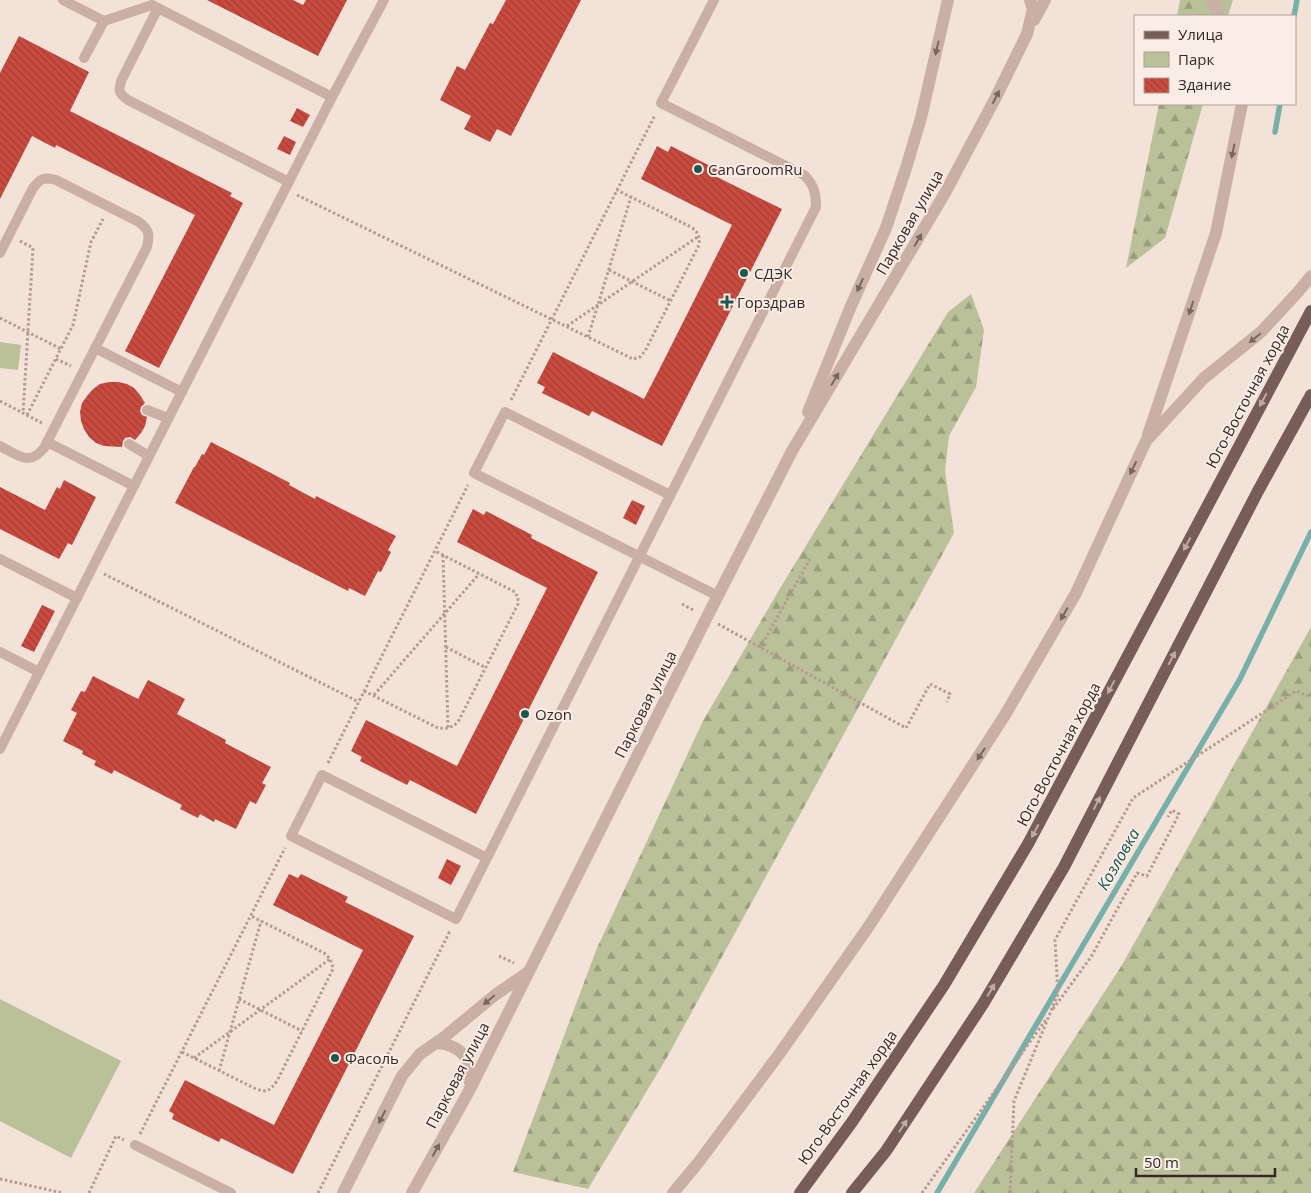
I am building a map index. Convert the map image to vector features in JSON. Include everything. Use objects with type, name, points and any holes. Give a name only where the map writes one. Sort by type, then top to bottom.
[{"type":"main road","name":"Юго-Восточная хорда","points":[[800,1193],[852,1122],[944,985],[1028,844],[1311,311]]},
{"type":"main road","points":[[860,1193],[983,1004],[1064,867],[1258,491],[1311,395]]},
{"type":"main road","points":[[852,1193],[886,1151]]},
{"type":"street","name":"Парковая улица","points":[[792,451],[851,306],[886,228],[921,118],[948,0]]},
{"type":"street","name":"Парковая улица","points":[[412,1193],[469,1091],[792,451],[945,193],[995,99],[1027,34],[1033,9],[1030,0]]},
{"type":"street","points":[[1027,34],[1044,0]]},
{"type":"street","points":[[1212,0],[1220,15]]},
{"type":"street","points":[[673,1193],[698,1163],[768,1069],[858,942],[1005,715],[1076,593],[1146,441],[1216,233],[1242,105]]},
{"type":"street","points":[[1146,441],[1204,378],[1261,332],[1311,276]]},
{"type":"street","name":"Парковая улица","points":[[342,1193],[402,1076],[420,1054],[495,995],[529,972]]},
{"type":"street","points":[[436,1043],[446,1043],[455,1048],[463,1054],[470,1064],[472,1074],[469,1091]]},
{"type":"lane","points":[[63,0],[104,21]]},
{"type":"lane","points":[[0,749],[332,97],[384,0]]},
{"type":"lane","points":[[487,858],[322,775],[291,836],[456,919],[487,858],[816,207],[816,196],[812,183],[804,175],[661,103],[714,0]]},
{"type":"lane","points":[[84,58],[104,21],[152,5],[332,97]]},
{"type":"lane","points":[[158,8],[122,78],[119,88],[122,95],[287,186]]},
{"type":"lane","points":[[0,253],[33,188],[39,180],[47,178],[56,180],[139,222],[147,229],[149,238],[147,247],[54,429],[38,456],[29,459],[0,446]]},
{"type":"lane","points":[[95,348],[182,392]]},
{"type":"lane","points":[[147,410],[168,418]]},
{"type":"lane","points":[[670,495],[505,412],[474,473],[718,596]]},
{"type":"lane","points":[[47,442],[134,486]]},
{"type":"lane","points":[[129,444],[149,456]]},
{"type":"lane","points":[[0,559],[77,598]]},
{"type":"lane","points":[[0,652],[39,672]]},
{"type":"lane","points":[[135,1145],[231,1193]]},
{"type":"path","points":[[505,412],[661,103]]},
{"type":"path","points":[[287,186],[633,359],[640,357],[645,351],[699,245],[699,236],[691,227],[617,190]]},
{"type":"path","points":[[588,337],[631,197]]},
{"type":"path","points":[[25,414],[73,326],[91,242],[108,207]]},
{"type":"path","points":[[9,235],[33,248],[25,414]]},
{"type":"path","points":[[567,326],[699,236]]},
{"type":"path","points":[[608,270],[671,301]]},
{"type":"path","points":[[0,318],[61,349]]},
{"type":"path","points":[[0,402],[54,429]]},
{"type":"path","points":[[322,775],[474,473]]},
{"type":"path","points":[[364,690],[438,728],[448,728],[458,722],[486,668],[518,604],[518,598],[515,592],[435,551]]},
{"type":"path","points":[[442,555],[448,728]]},
{"type":"path","points":[[760,648],[810,559]]},
{"type":"path","points":[[92,568],[359,702]]},
{"type":"path","points":[[374,695],[479,574]]},
{"type":"path","points":[[720,625],[906,728],[930,684],[950,694],[947,702]]},
{"type":"path","points":[[446,647],[486,668]]},
{"type":"path","points":[[1010,1193],[1014,1101],[1058,994],[1055,940],[1133,798],[1296,691],[1311,697]]},
{"type":"path","points":[[922,1193],[1091,956],[1137,873],[1147,876],[1179,814],[1172,810],[1168,817]]},
{"type":"path","points":[[89,1193],[116,1136],[135,1145],[291,836]]},
{"type":"path","points":[[182,1052],[264,1092],[270,1089],[277,1081],[333,969],[330,959],[324,953],[251,916]]},
{"type":"path","points":[[318,1193],[456,919]]},
{"type":"path","points":[[218,1071],[261,921]]},
{"type":"path","points":[[194,1058],[330,959]]},
{"type":"path","points":[[239,999],[302,1031]]},
{"type":"path","points":[[0,1179],[63,1193]]},
{"type":"green space","points":[[1180,0],[1233,0],[1228,15],[1177,15]]},
{"type":"green space","points":[[1159,105],[1203,105],[1165,238],[1126,268]]},
{"type":"green space","points":[[971,294],[984,330],[976,387],[949,436],[945,471],[954,533],[666,1059],[588,1189],[513,1172],[597,948],[703,721],[779,590],[948,312]]},
{"type":"green space","points":[[0,342],[21,345],[18,370],[0,368]]},
{"type":"green space","points":[[1311,627],[1311,1193],[974,1193],[1122,965]]},
{"type":"green space","points":[[0,999],[121,1061],[71,1158],[0,1121]]},
{"type":"building","points":[[207,0],[293,0],[303,5],[306,0],[347,0],[318,56]]},
{"type":"building","points":[[506,0],[581,0],[511,136],[497,129],[490,142],[464,129],[471,116],[440,100],[457,66],[465,70],[490,23],[493,24]]},
{"type":"building","points":[[19,36],[89,72],[70,111],[232,193],[230,196],[243,203],[159,368],[125,351],[195,215],[56,145],[55,148],[32,136],[0,199],[0,73]]},
{"type":"building","points":[[297,108],[310,115],[303,127],[290,121]]},
{"type":"building","points":[[284,136],[296,142],[290,155],[277,149]]},
{"type":"building","points":[[657,146],[668,152],[671,146],[718,170],[715,176],[782,209],[662,446],[592,411],[589,416],[542,393],[545,387],[537,383],[553,352],[644,399],[658,372],[732,225],[641,179]]},
{"type":"building","points":[[109,382],[127,384],[134,388],[145,403],[140,411],[142,415],[147,417],[145,426],[135,440],[130,437],[125,438],[122,447],[104,446],[96,443],[89,437],[81,421],[82,403],[87,396],[100,384]]},
{"type":"building","points":[[211,442],[290,483],[289,485],[315,499],[316,496],[396,536],[388,550],[391,552],[381,572],[378,571],[365,596],[349,588],[348,591],[175,503],[194,467],[202,454],[204,455]]},
{"type":"building","points":[[64,480],[96,497],[72,545],[68,543],[59,559],[0,529],[0,487],[45,510],[57,487],[60,489]]},
{"type":"building","points":[[632,500],[645,506],[636,525],[623,518]]},
{"type":"building","points":[[473,509],[484,515],[486,511],[532,535],[531,538],[598,572],[476,814],[410,780],[407,785],[360,761],[362,757],[351,751],[366,720],[457,766],[547,588],[457,542]]},
{"type":"building","points":[[42,605],[55,611],[34,652],[21,646]]},
{"type":"building","points":[[93,676],[138,699],[148,680],[185,699],[177,714],[226,740],[225,743],[271,767],[262,783],[266,785],[256,804],[250,801],[236,829],[215,819],[214,822],[200,814],[198,818],[180,809],[182,805],[114,770],[112,774],[94,765],[96,761],[82,754],[83,751],[63,741],[77,713],[71,710],[81,691],[85,692]]},
{"type":"building","points":[[447,859],[461,866],[451,885],[438,878]]},
{"type":"building","points":[[289,874],[298,878],[301,874],[348,897],[345,902],[414,936],[293,1174],[221,1138],[219,1142],[172,1119],[174,1114],[169,1111],[185,1080],[274,1125],[363,950],[273,905]]},
{"type":"waterway","name":"Козловка","points":[[1294,15],[1297,0]]},
{"type":"waterway","name":"Козловка","points":[[1275,132],[1280,105]]},
{"type":"waterway","name":"Козловка","points":[[937,1193],[1240,679],[1311,532]]},
{"type":"place","name":"CanGroomRu","points":[[698,169]]},
{"type":"place","name":"СДЭК","points":[[744,273]]},
{"type":"place","name":"Горздрав","points":[[727,302]]},
{"type":"place","name":"Ozon","points":[[525,714]]},
{"type":"place","name":"Фасоль","points":[[335,1058]]}]
